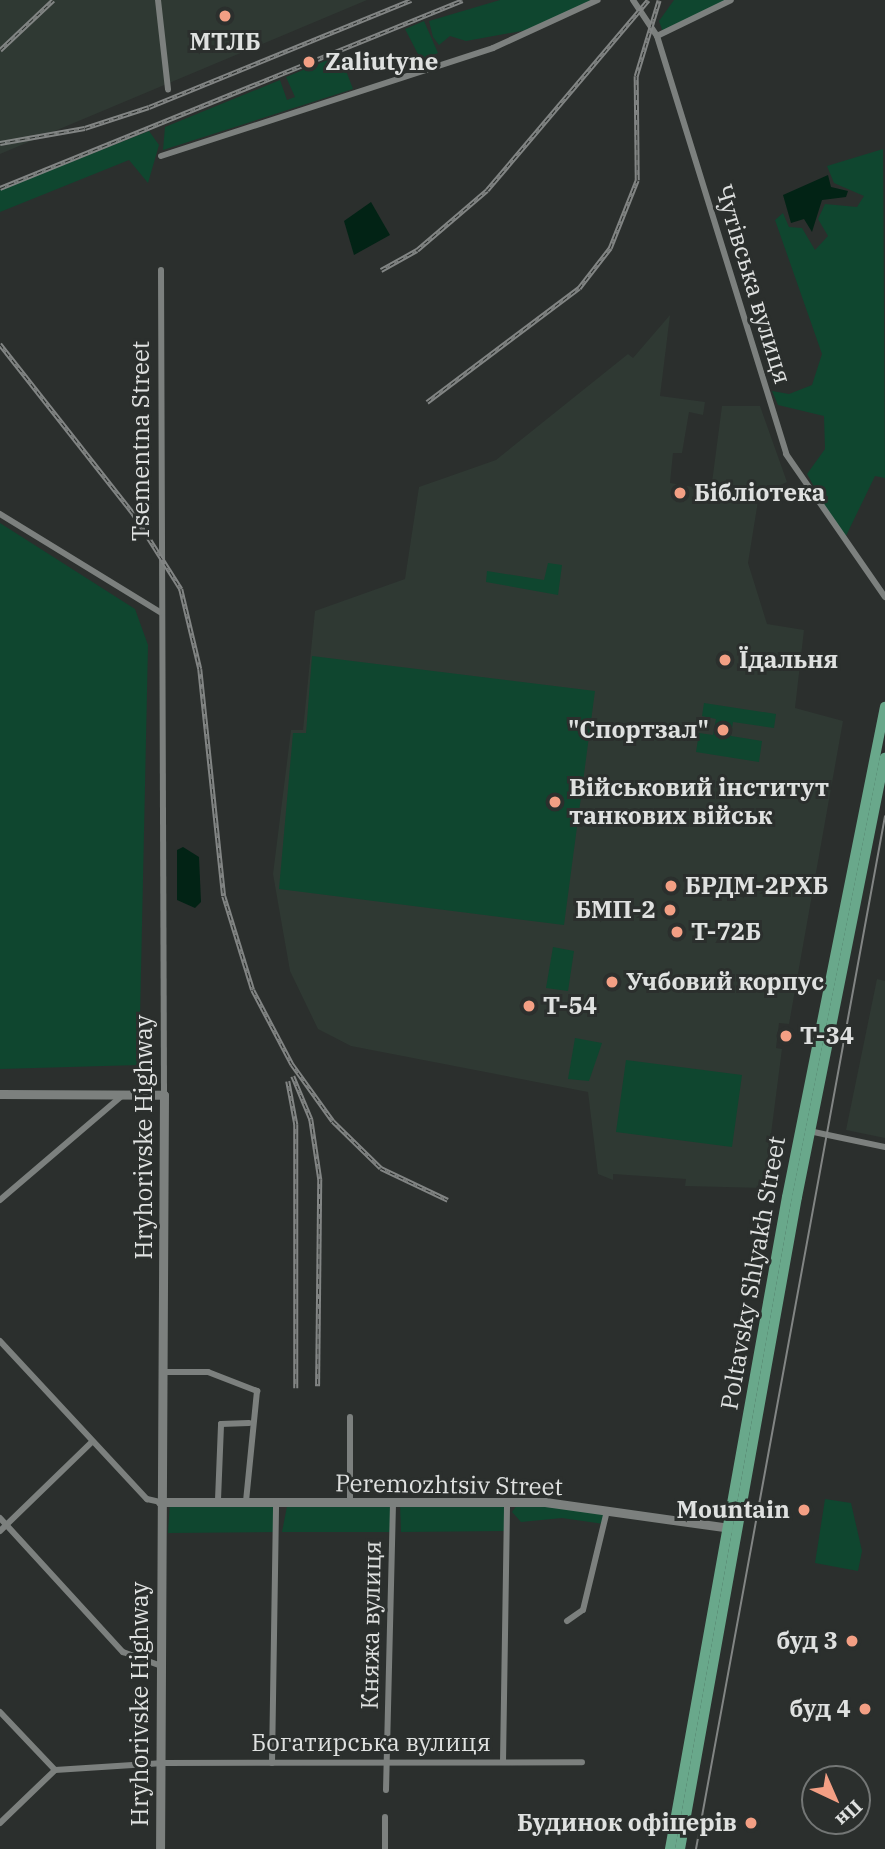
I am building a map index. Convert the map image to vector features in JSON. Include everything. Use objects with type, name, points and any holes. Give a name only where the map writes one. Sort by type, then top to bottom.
[{"type":"main road","name":"Poltavsky Shlyakh Street","points":[[670,1849],[885,707]]},
{"type":"main road","name":"Poltavsky Shlyakh Street","points":[[806,1130],[885,758]]},
{"type":"main road","name":"Poltavsky Shlyakh Street","points":[[680,1849],[732,1528]]},
{"type":"street","points":[[158,0],[168,89]]},
{"type":"street","points":[[161,156],[493,48],[598,0]]},
{"type":"street","name":"Чутівська вулиця","points":[[633,0],[657,37],[786,454],[885,597]]},
{"type":"street","points":[[657,37],[731,0]]},
{"type":"street","name":"Tsementna Street","points":[[160,612],[162,270]]},
{"type":"street","points":[[0,514],[160,612]]},
{"type":"street","name":"Hryhorivske Highway","points":[[160,612],[164,1095],[160,1849]]},
{"type":"street","points":[[0,1094],[164,1095]]},
{"type":"street","points":[[0,1200],[123,1095]]},
{"type":"street","points":[[806,1130],[885,1147]]},
{"type":"street","points":[[0,1341],[147,1499],[160,1502]]},
{"type":"street","points":[[162,1372],[208,1372],[251,1387],[257,1394],[249,1423],[246,1501]]},
{"type":"street","points":[[350,1417],[350,1502]]},
{"type":"street","points":[[218,1500],[222,1424],[249,1423]]},
{"type":"street","points":[[0,1531],[92,1442]]},
{"type":"street","points":[[272,1763],[276,1501]]},
{"type":"street","name":"Peremozhtsiv Street","points":[[160,1502],[507,1502],[607,1511],[732,1528]]},
{"type":"street","name":"Княжа вулиця","points":[[386,1790],[393,1502]]},
{"type":"street","points":[[503,1762],[507,1502]]},
{"type":"street","points":[[567,1621],[583,1610],[607,1511]]},
{"type":"street","points":[[0,1518],[123,1652],[159,1665]]},
{"type":"street","points":[[0,1712],[55,1770],[0,1823]]},
{"type":"street","name":"Богатирська вулиця","points":[[55,1770],[161,1763],[582,1762]]},
{"type":"street","points":[[385,1817],[385,1849]]},
{"type":"shaded area","points":[[0,0],[367,0],[0,154]]},
{"type":"shaded area","points":[[500,0],[591,0],[538,28],[466,41],[450,36],[439,45],[433,37],[429,21]]},
{"type":"shaded area","points":[[674,0],[732,0],[664,35],[659,21]]},
{"type":"shaded area","points":[[424,21],[438,53],[421,60],[405,29]]},
{"type":"shaded area","points":[[340,55],[353,89],[163,150],[165,127],[280,80],[287,100],[295,97],[286,77]]},
{"type":"shaded area","points":[[149,131],[159,145],[148,183],[129,160],[0,212],[0,190]]},
{"type":"shaded area","points":[[883,149],[885,478],[875,476],[844,540],[807,474],[825,449],[824,416],[778,405],[772,391],[789,394],[812,385],[822,354],[775,220],[783,213],[789,227],[802,228],[815,250],[828,236],[818,219],[825,204],[857,207],[864,196],[834,183],[827,166]]},
{"type":"shaded area","points":[[828,175],[831,187],[848,191],[846,197],[822,200],[812,232],[804,219],[791,223],[783,195]]},
{"type":"shaded area","points":[[371,202],[390,235],[354,255],[344,221]]},
{"type":"shaded area","name":"Військовий інститут танкових військ","points":[[670,315],[660,396],[705,402],[703,415],[689,412],[682,453],[673,453],[670,483],[711,490],[722,406],[760,406],[787,482],[759,495],[748,563],[767,624],[804,630],[795,708],[843,721],[789,1024],[779,1023],[776,1048],[782,1049],[764,1188],[685,1186],[686,1179],[613,1174],[613,1180],[598,1174],[588,1092],[351,1046],[318,1029],[290,971],[273,874],[291,730],[303,730],[315,611],[405,579],[419,487],[496,460],[628,354],[633,358]]},
{"type":"shaded area","points":[[0,523],[135,609],[148,645],[139,1065],[0,1069]]},
{"type":"shaded area","points":[[548,563],[562,565],[558,595],[486,582],[487,571],[544,580]]},
{"type":"shaded area","points":[[312,656],[595,691],[564,925],[279,889],[293,733],[306,733]]},
{"type":"shaded area","name":"\"Спортзал\"","points":[[704,703],[776,714],[774,728],[733,722],[731,736],[762,741],[759,762],[696,752],[699,733],[713,735],[716,719],[702,716]]},
{"type":"shaded area","points":[[183,847],[199,857],[201,902],[195,908],[177,900],[177,850]]},
{"type":"shaded area","points":[[553,947],[574,951],[568,991],[546,988]]},
{"type":"shaded area","points":[[877,979],[885,981],[885,1138],[846,1130]]},
{"type":"shaded area","points":[[575,1038],[602,1043],[589,1081],[568,1079]]},
{"type":"shaded area","points":[[626,1060],[742,1075],[732,1147],[616,1132]]},
{"type":"shaded area","points":[[825,1499],[851,1503],[862,1551],[858,1571],[815,1563]]},
{"type":"shaded area","points":[[276,1501],[276,1532],[168,1533],[170,1502]]},
{"type":"shaded area","points":[[288,1501],[393,1502],[392,1532],[282,1532]]},
{"type":"shaded area","points":[[400,1502],[499,1502],[507,1510],[507,1531],[401,1532]]},
{"type":"shaded area","points":[[519,1502],[607,1511],[604,1524],[562,1518],[521,1522],[512,1512]]},
{"type":"tram line","points":[[696,1849],[885,816]]},
{"type":"railway","points":[[0,50],[53,0]]},
{"type":"railway","points":[[0,143],[85,128],[149,107],[411,0]]},
{"type":"railway","points":[[0,188],[462,0]]},
{"type":"railway","points":[[381,270],[417,250],[487,190],[648,0]]},
{"type":"railway","points":[[427,402],[579,288],[610,248],[637,180],[636,76],[659,0]]},
{"type":"railway","points":[[0,344],[133,513],[181,589],[200,669],[224,896],[253,990],[292,1064],[333,1121],[381,1168],[448,1200]]},
{"type":"railway","points":[[293,1076],[311,1119],[320,1179],[318,1386]]},
{"type":"railway","points":[[288,1081],[296,1124],[296,1388]]},
{"type":"place","name":"МТЛБ","points":[[225,16]]},
{"type":"place","name":"Zaliutyne","points":[[309,62]]},
{"type":"place","name":"Бібліотека","points":[[680,493]]},
{"type":"place","name":"Їдальня","points":[[725,660]]},
{"type":"place","name":"\"Спортзал\"","points":[[723,730]]},
{"type":"place","name":"Військовий інститут танкових військ","points":[[555,802]]},
{"type":"place","name":"БРДМ-2РХБ","points":[[671,886]]},
{"type":"place","name":"БМП-2","points":[[670,910]]},
{"type":"place","name":"Т-72Б","points":[[677,932]]},
{"type":"place","name":"Учбовий корпус","points":[[612,982]]},
{"type":"place","name":"Т-54","points":[[529,1006]]},
{"type":"place","name":"T-34","points":[[786,1036]]},
{"type":"place","name":"Mountain","points":[[804,1510]]},
{"type":"place","name":"буд 3","points":[[852,1641]]},
{"type":"place","name":"буд 4","points":[[865,1709]]},
{"type":"place","name":"Будинок офіцерів","points":[[751,1823]]}]
